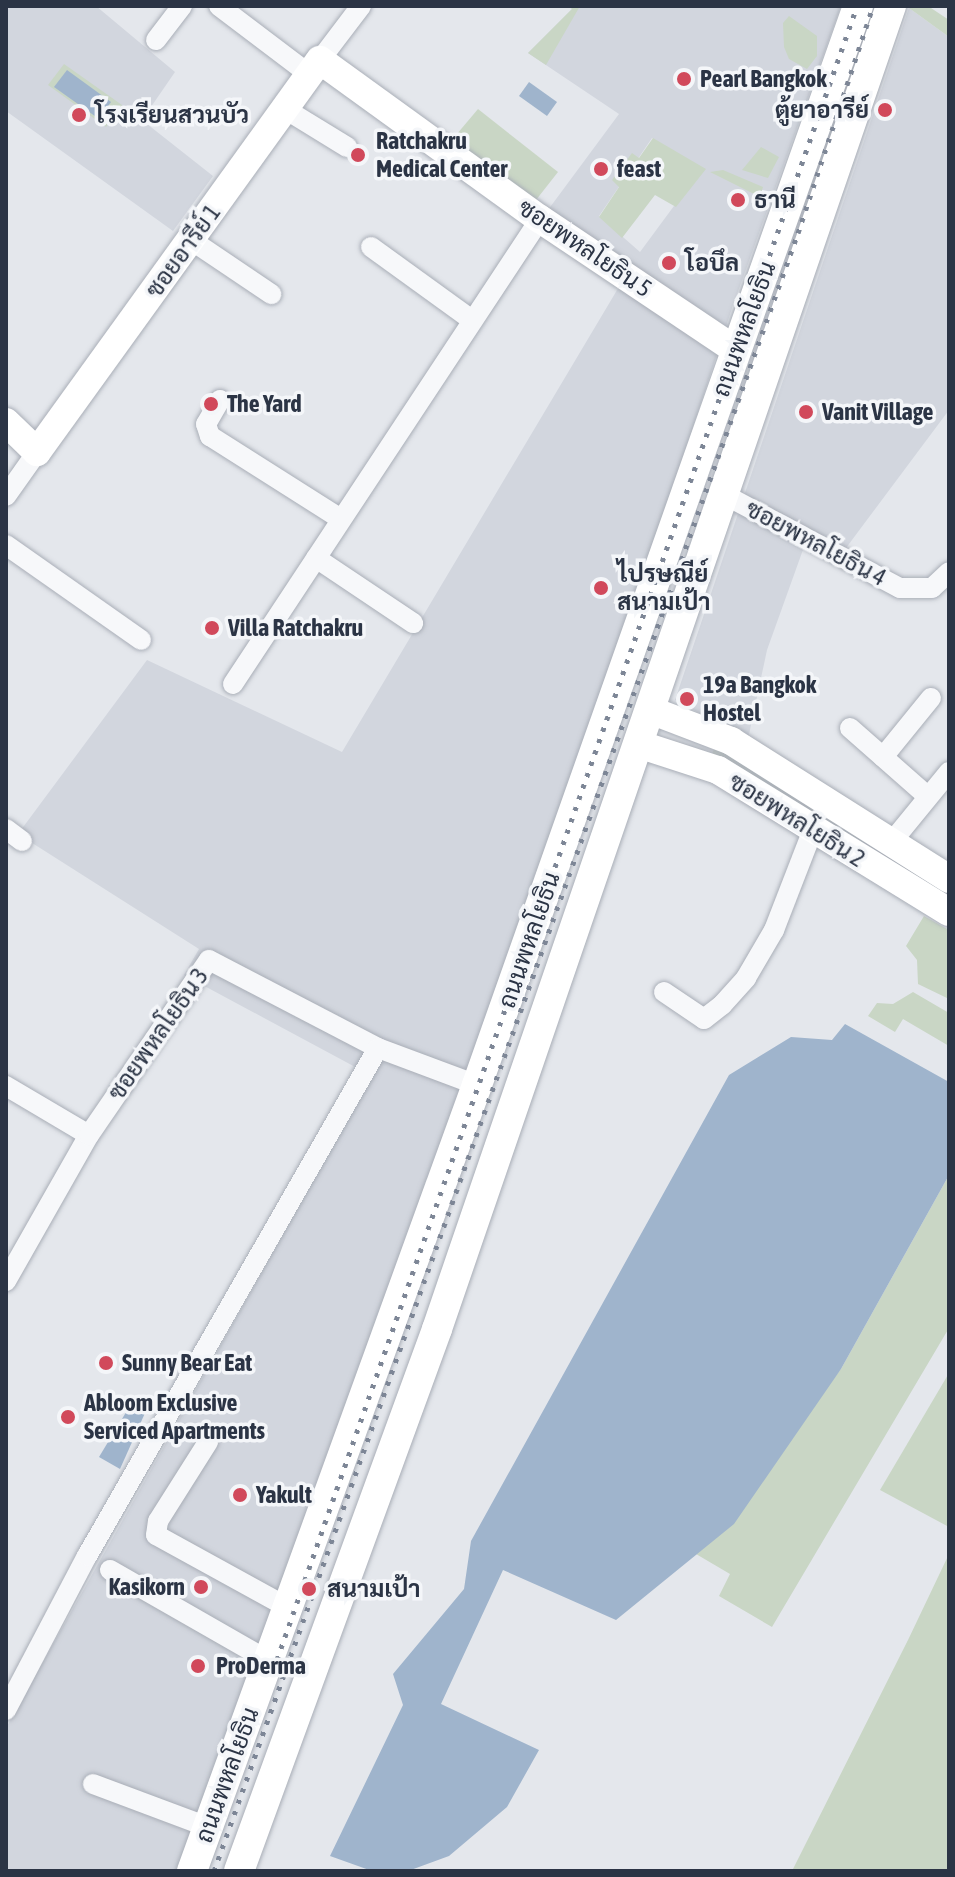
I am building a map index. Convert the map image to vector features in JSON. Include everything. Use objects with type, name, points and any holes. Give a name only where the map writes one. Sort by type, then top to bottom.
[{"type":"main road","name":"ถนนพหลโยธิน","points":[[199,1851],[477,1085],[858,6]]},
{"type":"main road","name":"ถนนพหลโยธิน","points":[[240,1870],[437,1329],[891,6]]},
{"type":"main road","points":[[736,350],[771,363]]},
{"type":"main road","points":[[611,705],[650,710]]},
{"type":"main road","points":[[477,1085],[515,1097]]},
{"type":"main road","points":[[199,1851],[240,1870]]},
{"type":"street","points":[[156,40],[182,6]]},
{"type":"street","points":[[219,6],[314,67]]},
{"type":"street","name":"ซอยอารีย์ 1","points":[[6,496],[361,6]]},
{"type":"street","name":"ซอยพหลโยธิน 5","points":[[314,67],[736,350]]},
{"type":"street","points":[[285,109],[347,147]]},
{"type":"street","points":[[233,684],[540,219]]},
{"type":"street","points":[[191,240],[271,294]]},
{"type":"street","points":[[371,247],[472,320]]},
{"type":"street","points":[[220,400],[206,424],[210,436],[341,519]]},
{"type":"street","points":[[6,422],[37,452]]},
{"type":"street","name":"ซอยพหลโยธิน 4","points":[[725,495],[900,588],[932,588],[949,572]]},
{"type":"street","points":[[6,545],[141,640]]},
{"type":"street","points":[[316,558],[413,623]]},
{"type":"street","points":[[883,757],[931,698]]},
{"type":"street","name":"ซอยพหลโยธิน 2","points":[[650,710],[731,741],[949,879]]},
{"type":"street","points":[[850,728],[927,796]]},
{"type":"street","name":"ซอยพหลโยธิน 2","points":[[638,744],[718,770],[812,832],[949,912]]},
{"type":"street","name":"ซอยพหลโยธิน 2","points":[[890,844],[949,772]]},
{"type":"street","points":[[664,992],[704,1019],[722,1005],[746,978],[774,930],[812,832]]},
{"type":"street","points":[[875,869],[890,844]]},
{"type":"street","name":"ซอยพหลโยธิน 3","points":[[6,1281],[89,1135],[209,960],[378,1048],[477,1085]]},
{"type":"street","points":[[6,1710],[93,1544],[378,1048]]},
{"type":"street","points":[[6,1086],[89,1135]]},
{"type":"street","points":[[208,1442],[158,1521],[156,1535],[289,1608]]},
{"type":"street","points":[[110,1570],[269,1661]]},
{"type":"street","points":[[93,1784],[199,1851]]},
{"type":"shaded area","name":"โรงเรียนสวนบัว","points":[[6,6],[96,6],[175,72],[142,120],[213,176],[173,231],[6,111]]},
{"type":"shaded area","points":[[575,6],[841,6],[732,308],[572,798],[178,1871],[6,1871],[6,1728],[372,1076],[184,975],[199,949],[18,834],[147,660],[342,752],[629,270],[545,214],[619,114],[528,53]],"holes":[[[652,138],[702,168],[640,252],[599,216]]]},
{"type":"shaded area","points":[[909,8],[949,37],[949,410],[846,548],[809,533],[767,650],[748,739],[675,700]]},
{"type":"green space","points":[[568,6],[580,6],[546,65],[528,53],[572,9]]},
{"type":"green space","points":[[928,6],[949,20],[949,37],[909,8]]},
{"type":"green space","points":[[789,16],[817,36],[817,56],[807,69],[789,59],[784,47],[783,23]]},
{"type":"green space","points":[[64,64],[122,105],[106,127],[48,85]]},
{"type":"green space","points":[[478,109],[558,172],[536,200],[451,141]]},
{"type":"green space","points":[[653,138],[706,169],[676,207],[655,195],[622,238],[599,217],[619,187],[612,180],[632,153],[639,158]]},
{"type":"green space","points":[[761,147],[779,157],[768,178],[742,170]]},
{"type":"green space","points":[[723,170],[763,187],[760,197],[710,172]]},
{"type":"green space","points":[[716,746],[872,846],[867,855],[712,753]]},
{"type":"green space","points":[[924,916],[949,930],[949,999],[918,984],[917,960],[906,946]]},
{"type":"green space","points":[[913,992],[949,1013],[949,1046],[903,1019],[895,1032],[868,1016],[877,1003],[893,1004]]},
{"type":"green space","points":[[949,1175],[949,1328],[772,1627],[719,1596],[730,1574],[696,1554],[841,1369]]},
{"type":"green space","points":[[949,1373],[949,1527],[880,1490]]},
{"type":"green space","points":[[949,1554],[949,1871],[792,1871],[908,1640]]},
{"type":"water","points":[[67,70],[111,102],[99,119],[54,87]]},
{"type":"water","points":[[529,82],[557,102],[547,116],[519,96]]},
{"type":"water","points":[[845,1024],[949,1082],[949,1175],[841,1369],[734,1524],[616,1620],[503,1570],[441,1704],[539,1750],[507,1807],[449,1856],[408,1871],[372,1871],[330,1856],[403,1705],[393,1674],[464,1589],[471,1541],[729,1075],[791,1037],[832,1040]]},
{"type":"water","points":[[131,1404],[145,1413],[120,1469],[99,1457]]},
{"type":"railway","points":[[273,1671],[857,6]]},
{"type":"railway","points":[[214,1871],[798,233],[873,6]]},
{"type":"place","name":"Pearl Bangkok","points":[[684,79]]},
{"type":"place","name":"ตู้ยาอารีย์","points":[[885,110]]},
{"type":"place","name":"โรงเรียนสวนบัว","points":[[79,115]]},
{"type":"place","name":"Ratchakru Medical Center","points":[[358,155]]},
{"type":"place","name":"feast","points":[[601,169]]},
{"type":"place","name":"ธานี","points":[[738,200]]},
{"type":"place","name":"โอบึล","points":[[669,263]]},
{"type":"place","name":"The Yard","points":[[211,404]]},
{"type":"place","name":"Vanit Village","points":[[806,412]]},
{"type":"place","name":"ไปรษณีย์ สนามเป้า","points":[[601,588]]},
{"type":"place","name":"Villa Ratchakru","points":[[212,628]]},
{"type":"place","name":"19a Bangkok Hostel","points":[[687,699]]},
{"type":"place","name":"Sunny Bear Eat","points":[[106,1363]]},
{"type":"place","name":"Abloom Exclusive Serviced Apartments","points":[[68,1417]]},
{"type":"place","name":"Yakult","points":[[240,1495]]},
{"type":"place","name":"Kasikorn","points":[[201,1587]]},
{"type":"place","name":"สนามเป้า","points":[[309,1589]]},
{"type":"place","name":"ProDerma","points":[[198,1666]]}]
